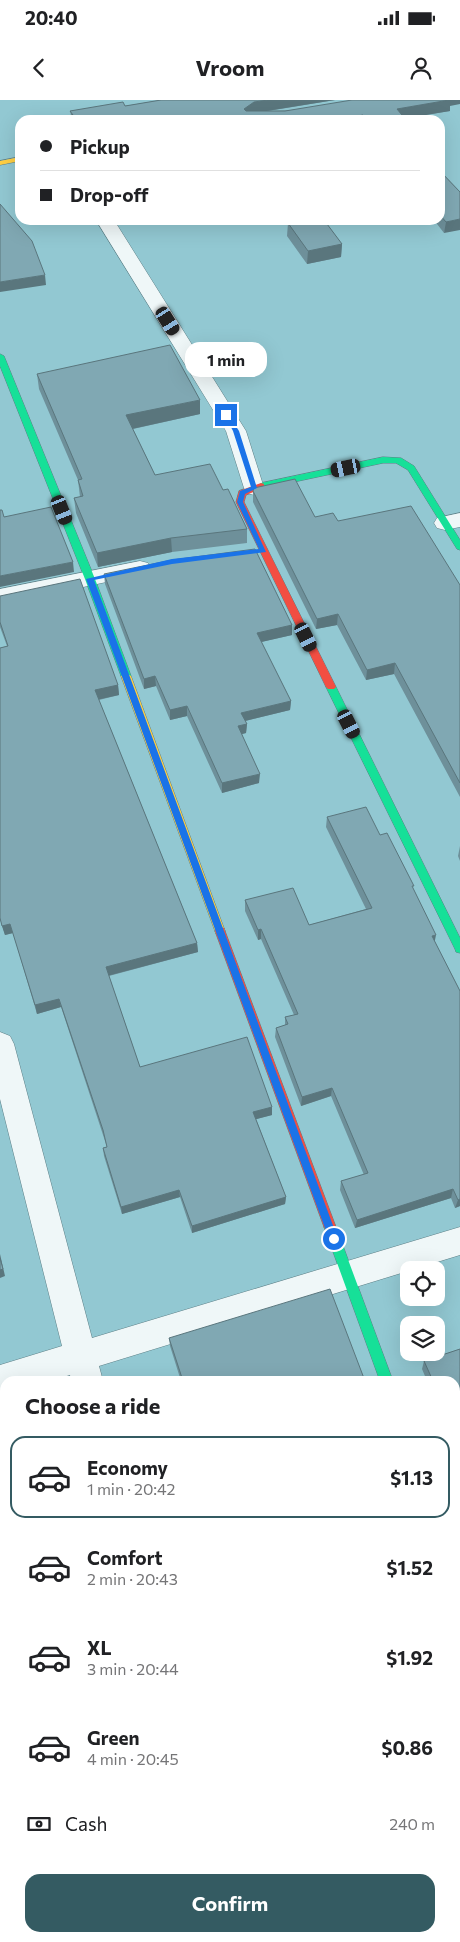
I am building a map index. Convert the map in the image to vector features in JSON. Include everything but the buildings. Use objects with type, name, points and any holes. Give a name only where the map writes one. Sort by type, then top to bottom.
[{"type":"street","points":[[0,163],[15,160]]},
{"type":"street","points":[[108,225],[236,431],[254,488]]},
{"type":"street","points":[[0,356],[90,579],[385,1376]]},
{"type":"street","points":[[460,547],[452,521],[411,468],[398,460],[383,460],[254,488],[242,493],[240,502],[254,551],[460,949]]},
{"type":"street","points":[[0,597],[163,563]]},
{"type":"street","points":[[0,1044],[84,1369]]},
{"type":"street","points":[[35,1376],[84,1369],[347,1275],[460,1241]]},
{"type":"traffic: fast","points":[[0,356],[90,579],[126,676]]},
{"type":"traffic: fast","points":[[261,486],[383,460],[398,460],[411,468],[460,547]]},
{"type":"traffic: fast","points":[[331,687],[460,949]]},
{"type":"traffic: fast","points":[[330,1227],[385,1376]]},
{"type":"traffic: slow","points":[[0,163],[15,160]]},
{"type":"traffic: slow","points":[[126,676],[220,931]]},
{"type":"traffic: jam","points":[[261,486],[242,493],[240,502],[331,687]]},
{"type":"traffic: jam","points":[[220,931],[330,1227]]},
{"type":"route","points":[[226,415],[236,431],[254,488],[242,493],[240,502],[264,550],[172,562],[90,579],[334,1239]]}]
